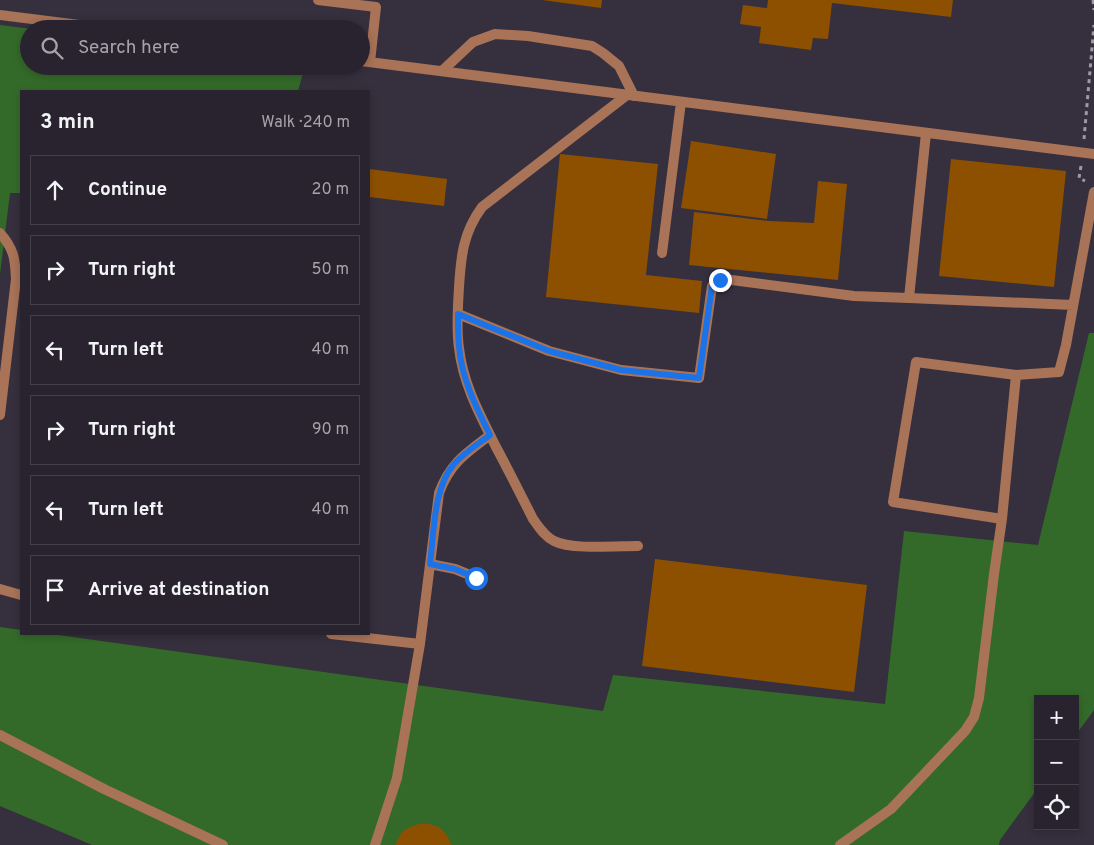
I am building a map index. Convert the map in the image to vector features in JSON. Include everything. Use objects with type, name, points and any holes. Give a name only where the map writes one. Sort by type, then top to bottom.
[{"type":"lane","points":[[318,0],[376,7],[370,36]]},
{"type":"lane","points":[[0,15],[40,20]]},
{"type":"lane","points":[[442,71],[473,42],[495,34],[528,36],[592,46],[619,66],[630,95]]},
{"type":"lane","points":[[370,62],[1094,154]]},
{"type":"lane","points":[[630,95],[482,207],[472,222],[466,236],[460,270],[458,314],[459,347],[465,377],[475,405],[533,519],[542,532],[554,541],[568,546],[638,546]]},
{"type":"lane","points":[[662,253],[681,102]]},
{"type":"lane","points":[[909,298],[926,133]]},
{"type":"lane","points":[[1002,519],[893,502],[916,362],[1016,375],[1059,372],[1094,192]]},
{"type":"lane","points":[[0,233],[9,244],[15,258],[16,279],[0,415]]},
{"type":"lane","points":[[458,314],[549,351],[621,370],[699,378],[712,286],[717,281],[724,279],[854,296],[1073,305]]},
{"type":"lane","points":[[840,845],[890,809],[965,731],[974,717],[979,698],[1002,519],[1016,375]]},
{"type":"lane","points":[[375,845],[397,778],[420,644],[439,493],[444,478],[454,464],[490,435]]},
{"type":"lane","points":[[430,564],[455,569],[476,578]]},
{"type":"lane","points":[[0,589],[20,595]]},
{"type":"lane","points":[[341,635],[420,644]]},
{"type":"lane","points":[[0,735],[104,789],[223,845]]},
{"type":"path","points":[[1093,0],[1094,10]]},
{"type":"path","points":[[1087,182],[1079,178],[1083,153],[1094,25]]},
{"type":"green space","points":[[0,25],[20,28],[20,75],[302,75],[298,90],[20,90],[20,193],[10,193],[0,274]]},
{"type":"green space","points":[[1089,333],[1094,333],[1094,710],[1079,731],[1079,695],[1034,695],[1034,793],[1000,840],[999,845],[92,845],[0,806],[0,627],[20,630],[20,635],[58,635],[603,711],[613,675],[885,704],[904,531],[1038,545]]},
{"type":"building","points":[[542,0],[602,0],[601,8]]},
{"type":"building","points":[[768,0],[953,0],[951,17],[832,3],[828,39],[813,38],[811,50],[759,43],[761,27],[740,24],[743,5],[767,8]]},
{"type":"building","points":[[691,141],[776,154],[767,219],[681,208]]},
{"type":"building","points":[[560,154],[658,164],[646,275],[702,281],[699,313],[546,297]]},
{"type":"building","points":[[951,159],[1066,171],[1054,287],[939,276]]},
{"type":"building","points":[[370,169],[447,179],[444,206],[370,197]]},
{"type":"building","points":[[818,181],[847,184],[838,280],[689,265],[694,212],[769,221],[814,223]]},
{"type":"building","points":[[655,559],[867,585],[854,692],[642,666]]},
{"type":"building","points":[[419,824],[439,827],[446,834],[452,845],[395,845],[402,832]]},
{"type":"route","points":[[476,578],[455,569],[430,564],[439,493],[444,478],[454,464],[490,435],[475,405],[465,377],[459,347],[458,314],[549,351],[621,370],[699,378],[712,286],[720,280]]}]
